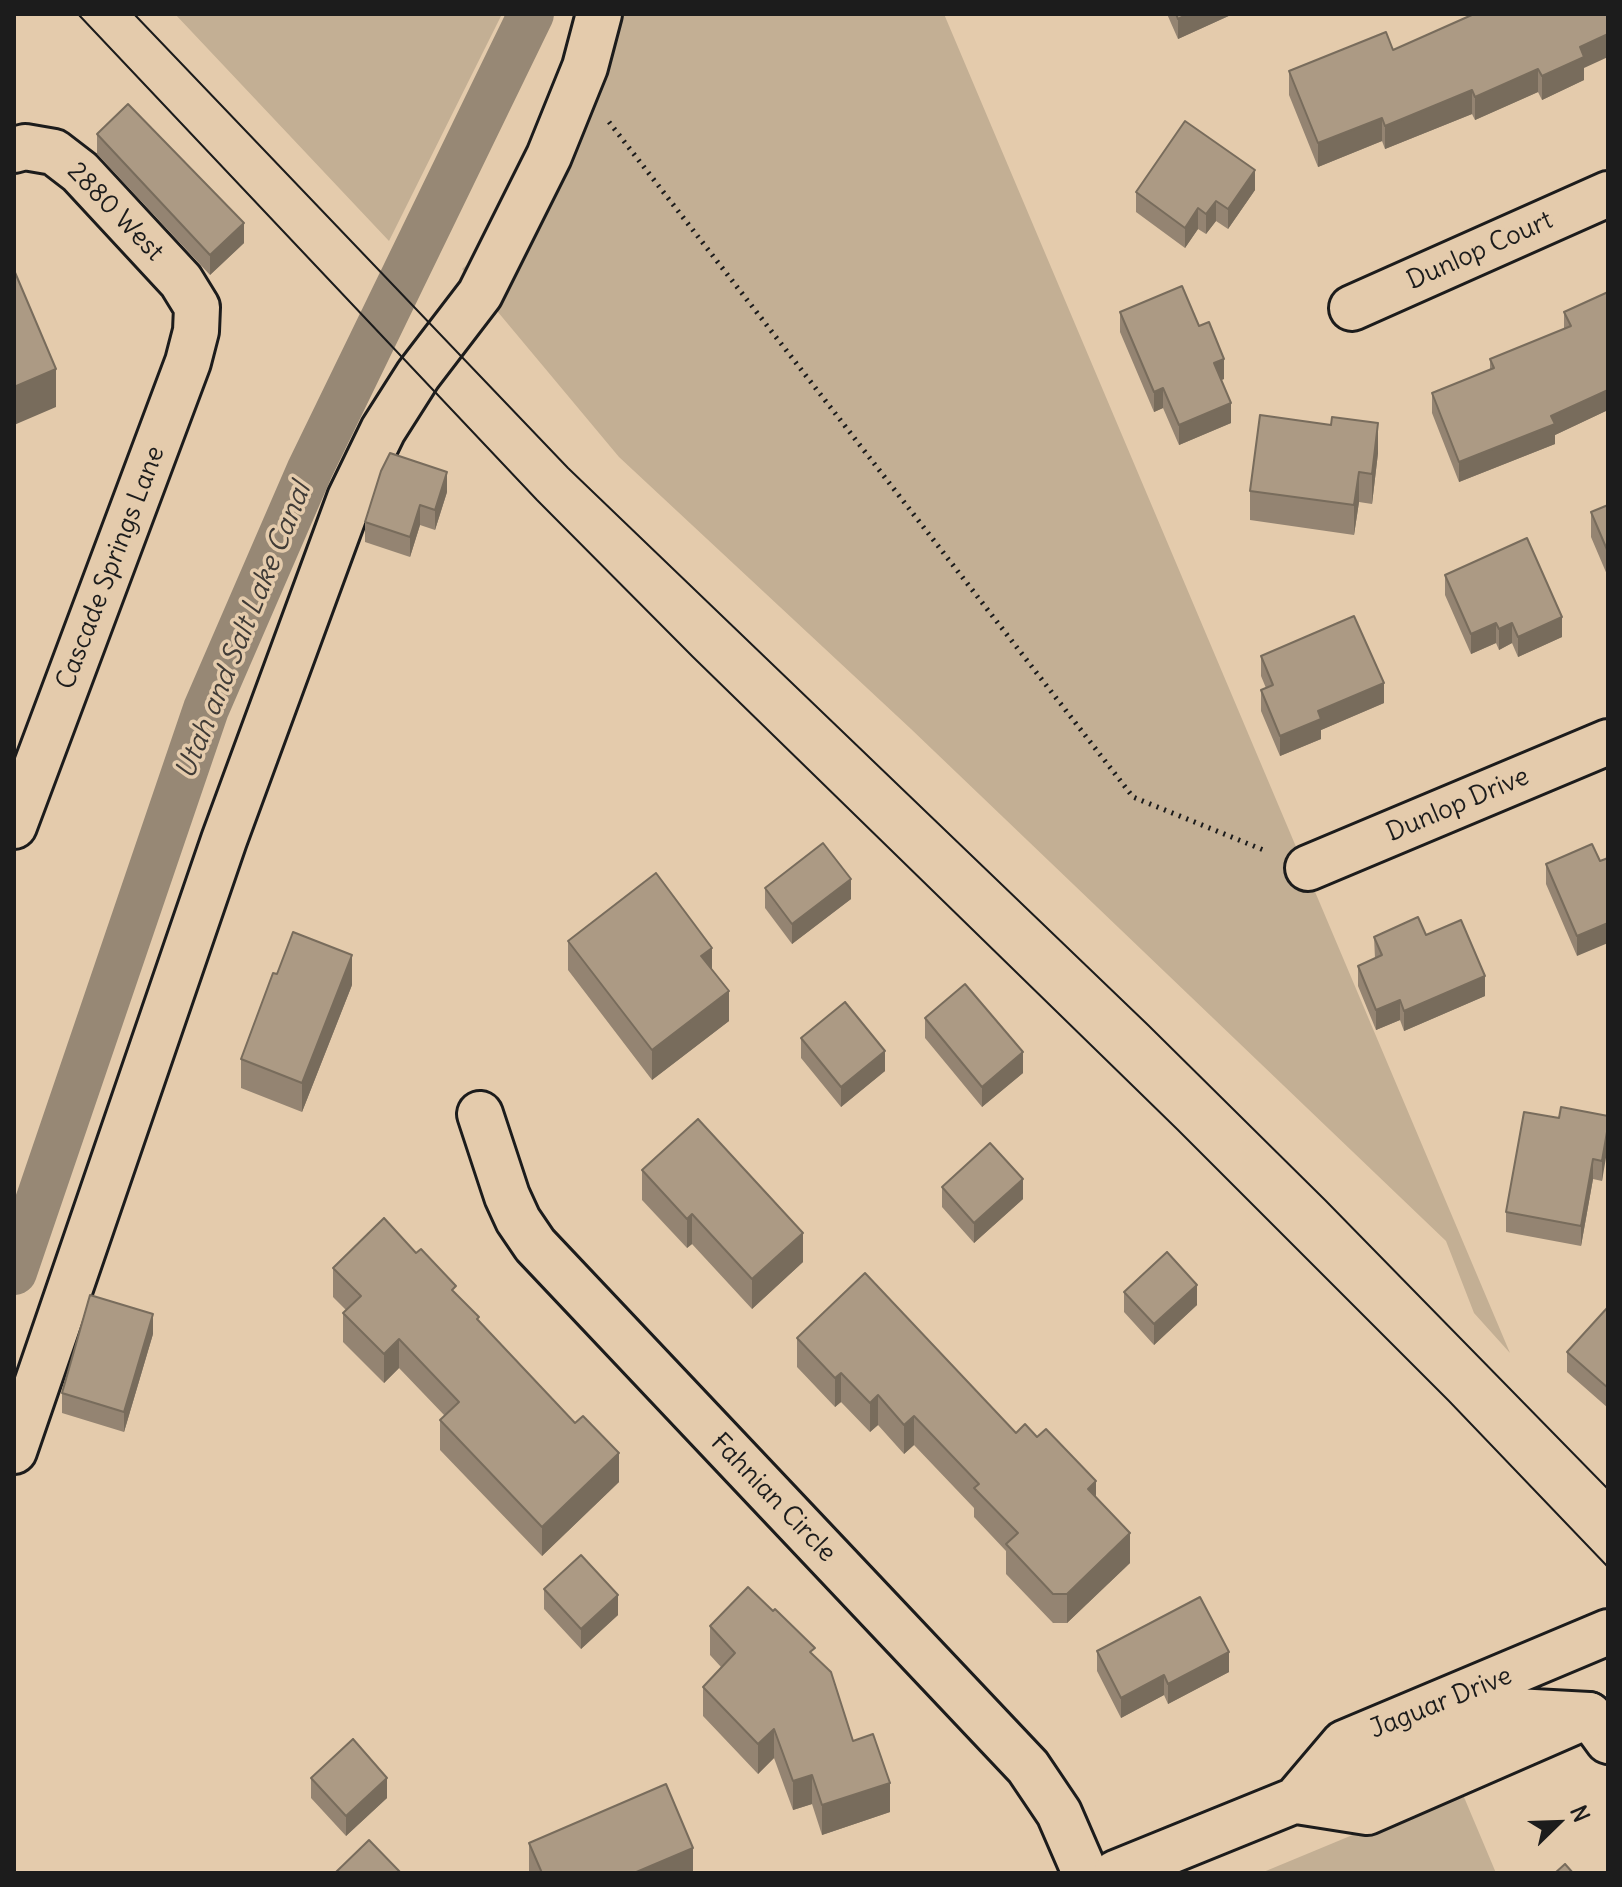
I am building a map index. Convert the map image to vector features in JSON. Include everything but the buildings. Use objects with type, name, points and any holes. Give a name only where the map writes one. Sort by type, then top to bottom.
[{"type":"street","points":[[14,1451],[224,840],[350,498],[383,430],[418,375],[480,294],[549,156],[578,85],[599,14]]},
{"type":"street","name":"2880 West","points":[[14,150],[25,147],[54,152],[80,172],[181,281],[197,307]]},
{"type":"street","name":"Dunlop Court","points":[[1352,308],[1608,194]]},
{"type":"street","name":"Cascade Springs Lane","points":[[14,826],[188,362],[196,331],[197,307]]},
{"type":"street","name":"Dunlop Drive","points":[[1308,868],[1608,742]]},
{"type":"street","name":"Fahnian Circle","points":[[480,1114],[507,1196],[535,1245],[1028,1767],[1059,1813],[1113,1872]]},
{"type":"street","name":"Jaguar Drive","points":[[1113,1872],[1295,1801],[1344,1743],[1608,1632]]},
{"type":"street","points":[[1295,1801],[1515,1711],[1602,1721]]},
{"type":"path","points":[[578,85],[1133,797],[1308,868]]},
{"type":"shaded area","points":[[175,14],[502,14],[389,241]]},
{"type":"shaded area","points":[[613,14],[944,14],[1510,1353],[1474,1313],[1446,1241],[911,729],[619,457],[462,269],[526,214]]},
{"type":"shaded area","points":[[1461,1790],[1496,1873],[1261,1873]]},
{"type":"waterway","name":"Utah and Salt Lake Canal","points":[[14,1272],[206,709],[310,469],[531,14]]},
{"type":"tram line","points":[[78,14],[537,500],[693,657],[1177,1129],[1449,1401],[1608,1567]]},
{"type":"tram line","points":[[134,14],[568,468],[1148,1025],[1325,1200],[1608,1489]]}]
